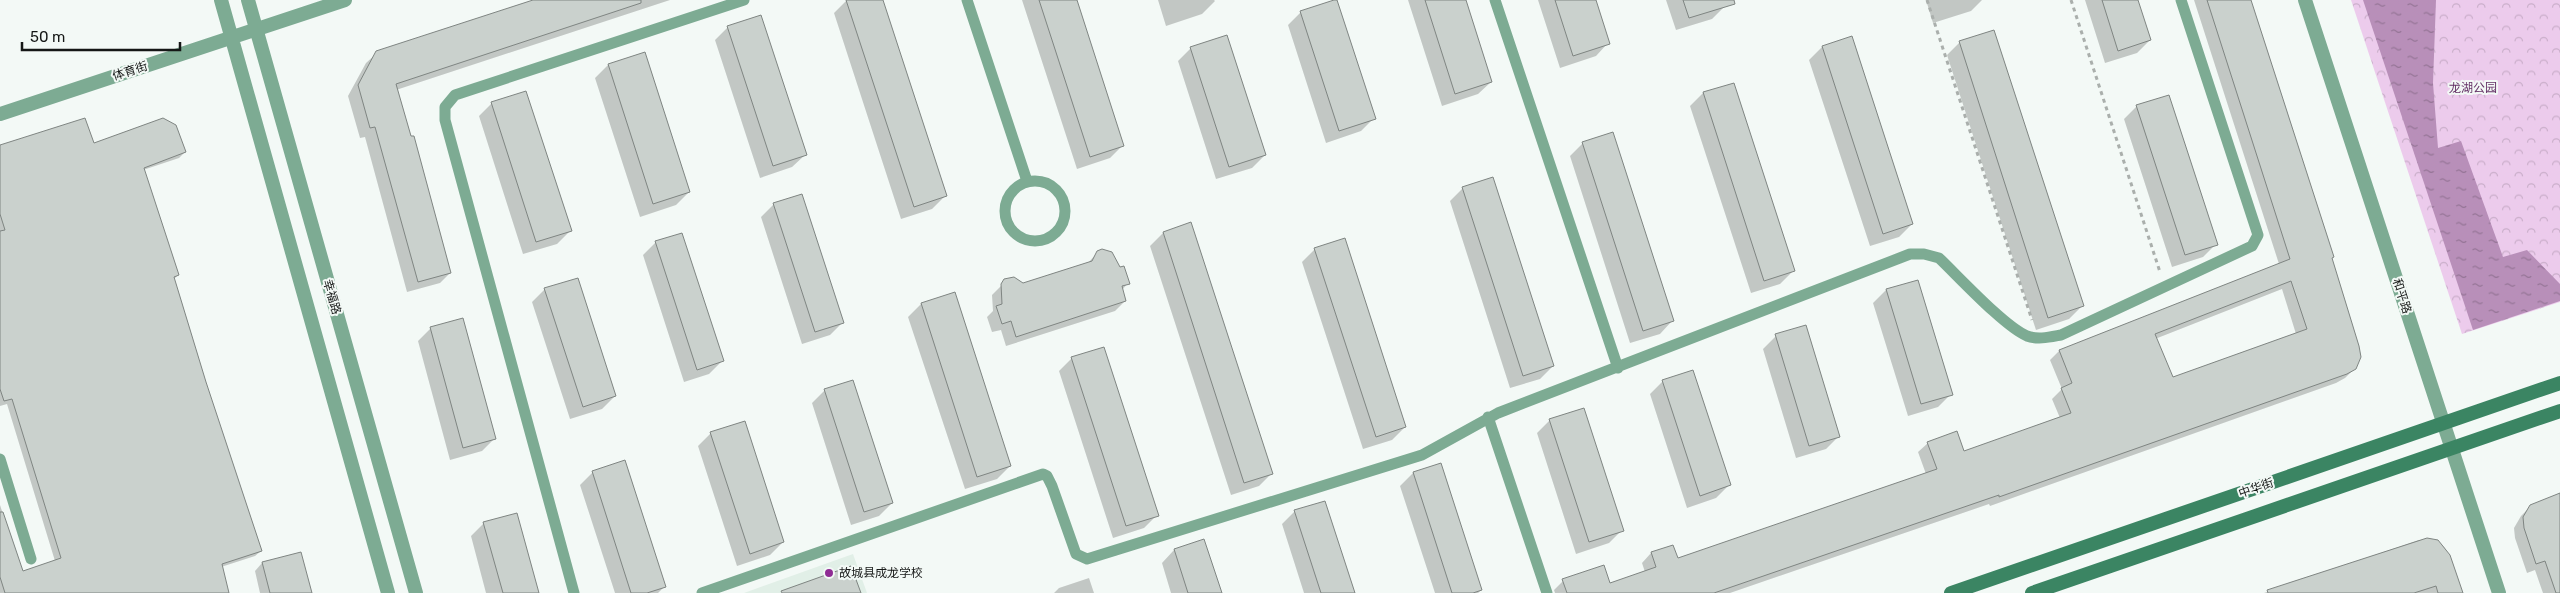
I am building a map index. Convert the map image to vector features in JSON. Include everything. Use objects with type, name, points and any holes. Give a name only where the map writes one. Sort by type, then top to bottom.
[{"type":"main road","name":"中华街","points":[[1951,593],[2560,383]]},
{"type":"main road","points":[[2032,593],[2560,411]]},
{"type":"street","points":[[221,0],[388,593]]},
{"type":"street","name":"幸福路","points":[[248,0],[416,593]]},
{"type":"street","name":"体育街","points":[[0,114],[345,0]]},
{"type":"street","name":"和平路","points":[[2305,0],[2499,593]]},
{"type":"lane","points":[[574,593],[444,120],[445,107],[455,95],[744,0]]},
{"type":"lane","points":[[967,0],[1027,181]]},
{"type":"lane","points":[[1495,0],[1618,368]]},
{"type":"lane","points":[[702,593],[1043,474],[1047,476],[1052,486],[1076,554],[1083,559],[1087,558],[1422,455],[1488,417],[1910,254],[1924,254],[1939,258],[2011,326],[2027,336],[2038,338],[2061,335],[2252,246],[2258,235],[2181,0]]},
{"type":"lane","points":[[1035,180],[1050,184],[1062,199],[1066,209],[1060,229],[1053,236],[1043,240],[1032,241],[1022,238],[1008,223],[1005,211],[1010,194],[1020,184],[1027,181],[1035,180]]},
{"type":"lane","points":[[1488,417],[1547,593]]},
{"type":"lane","points":[[0,459],[31,559]]},
{"type":"path","points":[[1927,0],[2038,338]]},
{"type":"path","points":[[2070,0],[2165,286]]},
{"type":"shaded area","name":"故城县成龙学校","points":[[853,554],[867,593],[744,593]]},
{"type":"green space","name":"龙湖公园","points":[[2351,0],[2560,0],[2560,302],[2462,334]]},
{"type":"water","points":[[2363,0],[2436,0],[2433,83],[2438,148],[2461,141],[2503,257],[2527,250],[2560,284],[2560,301],[2473,330]]},
{"type":"building","points":[[533,0],[641,0],[641,3],[396,84],[411,136],[414,136],[451,273],[418,282],[375,127],[370,128],[358,85],[376,51]]},
{"type":"building","points":[[846,0],[883,0],[947,196],[914,207]]},
{"type":"building","points":[[1039,0],[1077,0],[1124,146],[1090,157]]},
{"type":"building","points":[[1337,0],[1376,119],[1339,131],[1300,11]]},
{"type":"building","points":[[1425,0],[1466,0],[1492,82],[1455,94]]},
{"type":"building","points":[[1555,0],[1596,0],[1610,44],[1573,56]]},
{"type":"building","points":[[1683,0],[1734,0],[1735,4],[1689,18]]},
{"type":"building","points":[[2102,0],[2138,0],[2151,40],[2118,51]]},
{"type":"building","points":[[2207,0],[2251,0],[2334,257],[2332,258],[2359,346],[2361,357],[2356,369],[2347,374],[1999,497],[1999,495],[1714,593],[1567,593],[1562,579],[1604,565],[1610,583],[1656,567],[1651,552],[1673,545],[1678,558],[1937,469],[1927,442],[1957,431],[1964,451],[2071,413],[2061,388],[2072,383],[2059,350],[2290,259]],"holes":[[[2291,281],[2307,329],[2173,377],[2155,334]]]},
{"type":"building","points":[[761,15],[807,155],[773,166],[727,26]]},
{"type":"building","points":[[1994,30],[2084,306],[2048,318],[1959,41]]},
{"type":"building","points":[[1227,35],[1266,155],[1229,167],[1190,47]]},
{"type":"building","points":[[1852,36],[1913,224],[1883,234],[1822,46]]},
{"type":"building","points":[[645,52],[690,192],[653,204],[608,64]]},
{"type":"building","points":[[1734,83],[1795,271],[1764,281],[1703,92]]},
{"type":"building","points":[[526,91],[572,231],[536,242],[491,102]]},
{"type":"building","points":[[2169,95],[2218,245],[2185,255],[2136,105]]},
{"type":"building","points":[[85,118],[94,143],[163,118],[176,125],[186,152],[144,168],[179,275],[174,277],[206,382],[262,551],[222,564],[229,593],[5,593],[0,577],[0,512],[3,512],[23,571],[61,558],[12,399],[4,401],[0,389],[0,231],[5,230],[0,214],[0,145]]},
{"type":"building","points":[[1613,132],[1674,321],[1643,331],[1582,142]]},
{"type":"building","points":[[1493,177],[1554,366],[1523,376],[1462,187]]},
{"type":"building","points":[[802,194],[844,323],[815,332],[773,203]]},
{"type":"building","points":[[1191,222],[1273,474],[1244,483],[1163,232]]},
{"type":"building","points":[[682,233],[724,361],[697,370],[655,241]]},
{"type":"building","points":[[1345,238],[1406,427],[1376,437],[1314,248]]},
{"type":"building","points":[[1102,249],[1112,252],[1120,267],[1124,266],[1130,284],[1122,286],[1126,301],[1016,337],[1011,321],[1002,324],[996,306],[1002,304],[1001,284],[1004,279],[1014,277],[1023,283],[1092,261],[1097,251]]},
{"type":"building","points":[[578,278],[616,396],[583,407],[544,288]]},
{"type":"building","points":[[1918,280],[1953,395],[1921,404],[1886,289]]},
{"type":"building","points":[[955,292],[1011,466],[977,477],[921,303]]},
{"type":"building","points":[[463,318],[496,439],[463,448],[430,327]]},
{"type":"building","points":[[1806,325],[1840,437],[1809,446],[1775,334]]},
{"type":"building","points":[[1104,347],[1159,516],[1126,526],[1071,357]]},
{"type":"building","points":[[1693,370],[1731,485],[1700,496],[1662,380]]},
{"type":"building","points":[[853,380],[893,503],[864,512],[824,389]]},
{"type":"building","points":[[1584,408],[1624,531],[1589,542],[1549,419]]},
{"type":"building","points":[[745,421],[784,542],[750,554],[710,432]]},
{"type":"building","points":[[625,460],[666,587],[647,593],[631,593],[592,471]]},
{"type":"building","points":[[1441,463],[1482,590],[1473,593],[1452,593],[1413,472]]},
{"type":"building","points":[[2560,493],[2560,593],[2556,593],[2545,561],[2536,564],[2524,528],[2523,517],[2530,505]]},
{"type":"building","points":[[1325,501],[1355,593],[1321,593],[1294,510]]},
{"type":"building","points":[[517,513],[539,593],[503,593],[483,522]]},
{"type":"building","points":[[2427,538],[2438,540],[2450,555],[2463,593],[2438,593],[2436,586],[2414,593],[2268,593],[2267,590]]},
{"type":"building","points":[[1204,539],[1222,593],[1188,593],[1174,549]]},
{"type":"building","points":[[301,552],[312,593],[270,593],[262,562]]},
{"type":"building","points":[[851,566],[861,593],[782,593],[781,591]]},
{"type":"place","name":"故城县成龙学校","points":[[829,573]]}]
